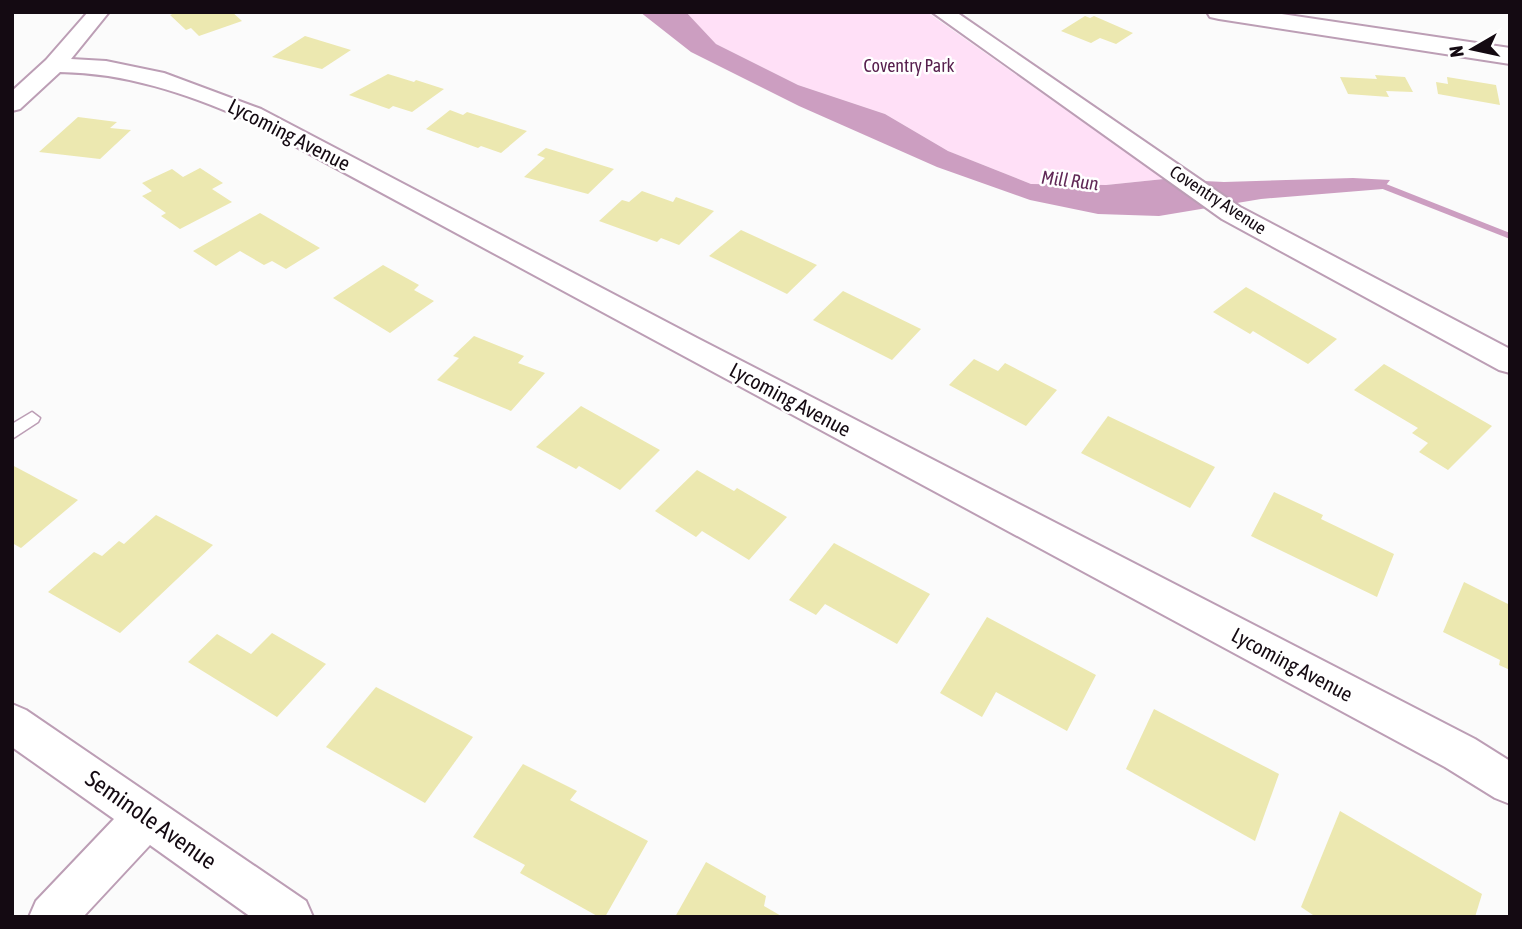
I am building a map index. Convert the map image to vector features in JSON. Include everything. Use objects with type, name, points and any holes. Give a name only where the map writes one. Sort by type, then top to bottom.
[{"type":"street","points":[[12,104],[54,65],[99,12]]},
{"type":"street","name":"Coventry Avenue","points":[[942,12],[1231,213],[1510,362]]},
{"type":"street","points":[[1219,12],[1510,56]]},
{"type":"street","name":"Lycoming Avenue","points":[[54,65],[85,64],[142,72],[195,88],[253,114],[1460,753],[1510,784]]},
{"type":"street","name":"Seminole Avenue","points":[[12,723],[290,917]]},
{"type":"street","points":[[52,917],[146,817]]},
{"type":"lane","points":[[12,433],[32,418]]},
{"type":"green space","name":"Coventry Park","points":[[686,12],[927,12],[1164,179],[1106,185],[1031,184],[948,151],[885,114],[798,85],[716,44]]},
{"type":"shaded area","name":"Mill Run","points":[[640,12],[686,12],[716,44],[798,85],[885,114],[948,151],[1031,184],[1106,185],[1164,179],[1224,182],[1353,178],[1390,180],[1383,189],[1261,199],[1159,216],[1098,214],[1030,200],[937,167],[799,106],[691,52]]},
{"type":"building","points":[[177,12],[232,12],[242,21],[199,36],[191,28],[186,30],[170,15]]},
{"type":"building","points":[[1085,16],[1094,16],[1133,33],[1116,44],[1100,38],[1091,43],[1061,31]]},
{"type":"building","points":[[305,36],[351,50],[322,69],[272,57]]},
{"type":"building","points":[[388,74],[444,89],[412,112],[393,106],[389,109],[349,95]]},
{"type":"building","points":[[1375,75],[1405,77],[1413,92],[1386,91],[1389,97],[1348,94],[1340,77],[1377,79]]},
{"type":"building","points":[[1447,77],[1496,85],[1500,105],[1438,94],[1436,82],[1448,84]]},
{"type":"building","points":[[450,110],[463,115],[467,112],[527,131],[501,153],[481,146],[478,148],[426,129]]},
{"type":"building","points":[[78,117],[117,122],[110,128],[131,130],[100,159],[39,152]]},
{"type":"building","points":[[546,148],[614,169],[588,194],[524,177],[545,158],[537,155]]},
{"type":"building","points":[[200,168],[223,183],[212,189],[232,202],[180,229],[161,216],[166,213],[142,196],[152,191],[142,183],[172,169],[183,177]]},
{"type":"building","points":[[642,191],[673,202],[676,197],[714,211],[679,245],[661,238],[657,242],[599,221],[622,200],[629,202]]},
{"type":"building","points":[[260,213],[320,248],[286,269],[272,261],[264,265],[240,251],[216,266],[193,251]]},
{"type":"building","points":[[741,230],[817,265],[787,294],[709,256]]},
{"type":"building","points":[[383,265],[419,285],[414,290],[434,301],[390,333],[333,298]]},
{"type":"building","points":[[1246,287],[1337,339],[1308,364],[1253,331],[1250,334],[1213,312]]},
{"type":"building","points":[[843,291],[921,329],[892,360],[813,320]]},
{"type":"building","points":[[474,336],[524,356],[518,363],[545,373],[511,411],[437,380],[459,358],[453,356]]},
{"type":"building","points":[[974,359],[998,371],[1005,363],[1057,390],[1026,426],[949,385]]},
{"type":"building","points":[[1384,364],[1492,426],[1448,470],[1419,452],[1428,443],[1412,433],[1418,428],[1354,390]]},
{"type":"building","points":[[581,406],[660,450],[620,490],[579,466],[576,469],[536,447]]},
{"type":"building","points":[[1108,416],[1215,467],[1190,508],[1081,453]]},
{"type":"building","points":[[12,465],[78,500],[21,548],[12,543]]},
{"type":"building","points":[[697,470],[734,491],[737,488],[787,517],[749,560],[702,531],[696,537],[655,511]]},
{"type":"building","points":[[1274,492],[1323,515],[1321,519],[1394,554],[1377,597],[1251,536]]},
{"type":"building","points":[[156,515],[213,545],[120,633],[48,592],[94,552],[102,556],[119,541],[124,544]]},
{"type":"building","points":[[834,543],[930,594],[897,644],[825,604],[816,615],[789,600]]},
{"type":"building","points":[[1464,582],[1510,605],[1510,670],[1499,665],[1500,660],[1443,632]]},
{"type":"building","points":[[987,617],[1096,675],[1067,731],[996,692],[982,717],[940,693]]},
{"type":"building","points":[[272,633],[326,664],[277,717],[188,662],[217,634],[251,654]]},
{"type":"building","points":[[376,687],[473,737],[425,803],[326,747]]},
{"type":"building","points":[[1154,709],[1279,774],[1255,841],[1126,769]]},
{"type":"building","points":[[523,764],[577,791],[570,800],[648,841],[605,917],[599,917],[520,873],[525,865],[473,837]]},
{"type":"building","points":[[1340,811],[1482,894],[1475,917],[1316,917],[1301,907]]},
{"type":"building","points":[[706,862],[766,896],[764,906],[783,917],[675,917]]},
{"type":"waterway","name":"Mill Run","points":[[1373,182],[1510,236]]}]
